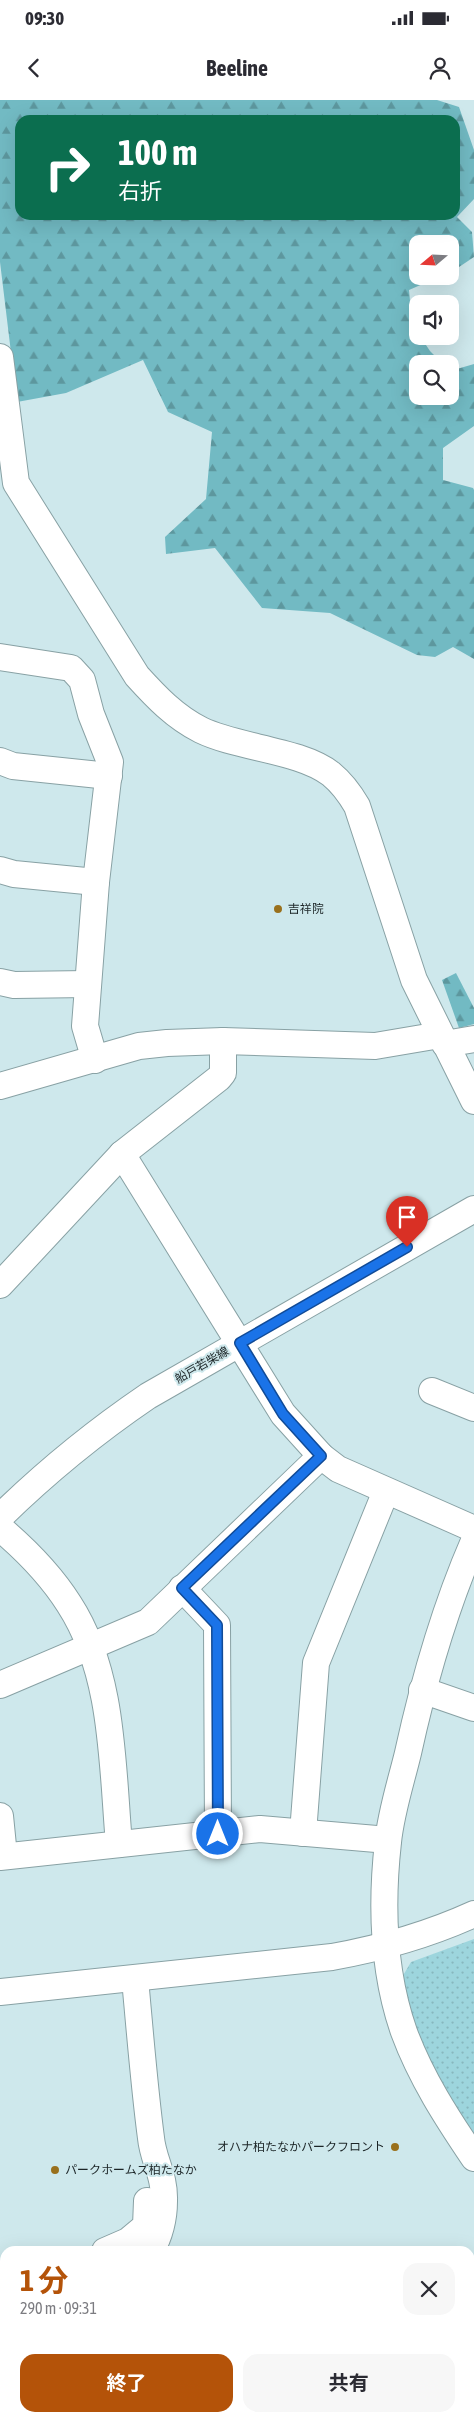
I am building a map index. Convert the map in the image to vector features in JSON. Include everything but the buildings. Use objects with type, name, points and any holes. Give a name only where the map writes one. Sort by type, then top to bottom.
[{"type":"street","points":[[0,357],[16,483]]},
{"type":"street","points":[[0,456],[137,676],[162,703],[200,730],[223,739],[292,757],[315,766],[330,773],[347,790],[357,806],[414,980],[474,1102]]},
{"type":"street","points":[[0,657],[71,668],[82,680],[92,714],[110,762],[96,882],[85,1026],[95,1060]]},
{"type":"street","points":[[0,761],[13,766],[109,776]]},
{"type":"street","points":[[0,870],[14,874],[96,882]]},
{"type":"street","points":[[0,982],[14,985],[88,984]]},
{"type":"street","points":[[0,1086],[139,1046],[167,1043],[222,1041],[375,1046],[420,1040],[474,1039]]},
{"type":"street","points":[[0,1285],[122,1154],[219,1078],[223,1073],[222,1041]]},
{"type":"street","points":[[122,1154],[283,1414],[321,1456],[338,1468],[386,1491],[473,1541],[435,1642],[422,1690],[388,1840],[384,1906],[386,1947],[393,1993],[404,2032],[418,2066],[449,2120],[474,2158]]},
{"type":"street","name":"船戸若柴線","points":[[0,1517],[45,1474],[103,1426],[148,1396],[474,1209]]},
{"type":"street","points":[[432,1391],[474,1408]]},
{"type":"street","points":[[0,1685],[148,1622],[321,1456]]},
{"type":"street","points":[[303,1833],[316,1663],[386,1491]]},
{"type":"street","points":[[0,1528],[47,1573],[69,1604],[90,1647],[103,1692],[111,1743],[119,1844]]},
{"type":"street","points":[[182,1588],[217,1625],[218,1834]]},
{"type":"street","points":[[422,1690],[474,1708]]},
{"type":"street","points":[[0,1816],[2,1856],[260,1829],[388,1840]]},
{"type":"street","points":[[0,1992],[332,1957],[386,1947],[441,1929],[474,1914]]},
{"type":"street","points":[[135,1979],[151,2141],[162,2174],[164,2200],[163,2221],[154,2246]]},
{"type":"street","points":[[118,2246],[128,2242],[146,2226],[148,2209],[146,2179],[151,2141]]},
{"type":"green space","points":[[0,100],[437,100],[459,107],[474,150],[474,199],[460,214],[460,115],[15,115],[15,220],[460,220],[472,232],[474,257],[459,267],[459,235],[409,235],[409,285],[420,285],[409,290],[409,345],[426,345],[434,355],[409,355],[409,405],[459,405],[459,368],[474,364],[474,426],[443,448],[443,480],[473,488],[474,490],[474,659],[453,647],[435,657],[417,655],[330,613],[262,608],[215,548],[166,554],[165,537],[206,499],[212,432],[168,412],[143,360],[66,393],[17,402],[0,262]]},
{"type":"green space","points":[[456,973],[474,1008],[474,1024],[459,1028],[442,980]]},
{"type":"shaded area","points":[[474,1939],[474,2145],[426,2063],[401,1979],[411,1962]]},
{"type":"place","name":"吉祥院","points":[[278,909]]},
{"type":"place","name":"オハナ柏たなかパークフロント","points":[[395,2147]]},
{"type":"place","name":"パークホームズ柏たなか","points":[[55,2170]]},
{"type":"route","points":[[218,1834],[217,1625],[182,1588],[233,1542],[321,1456],[283,1414],[240,1343],[407,1247]]}]
